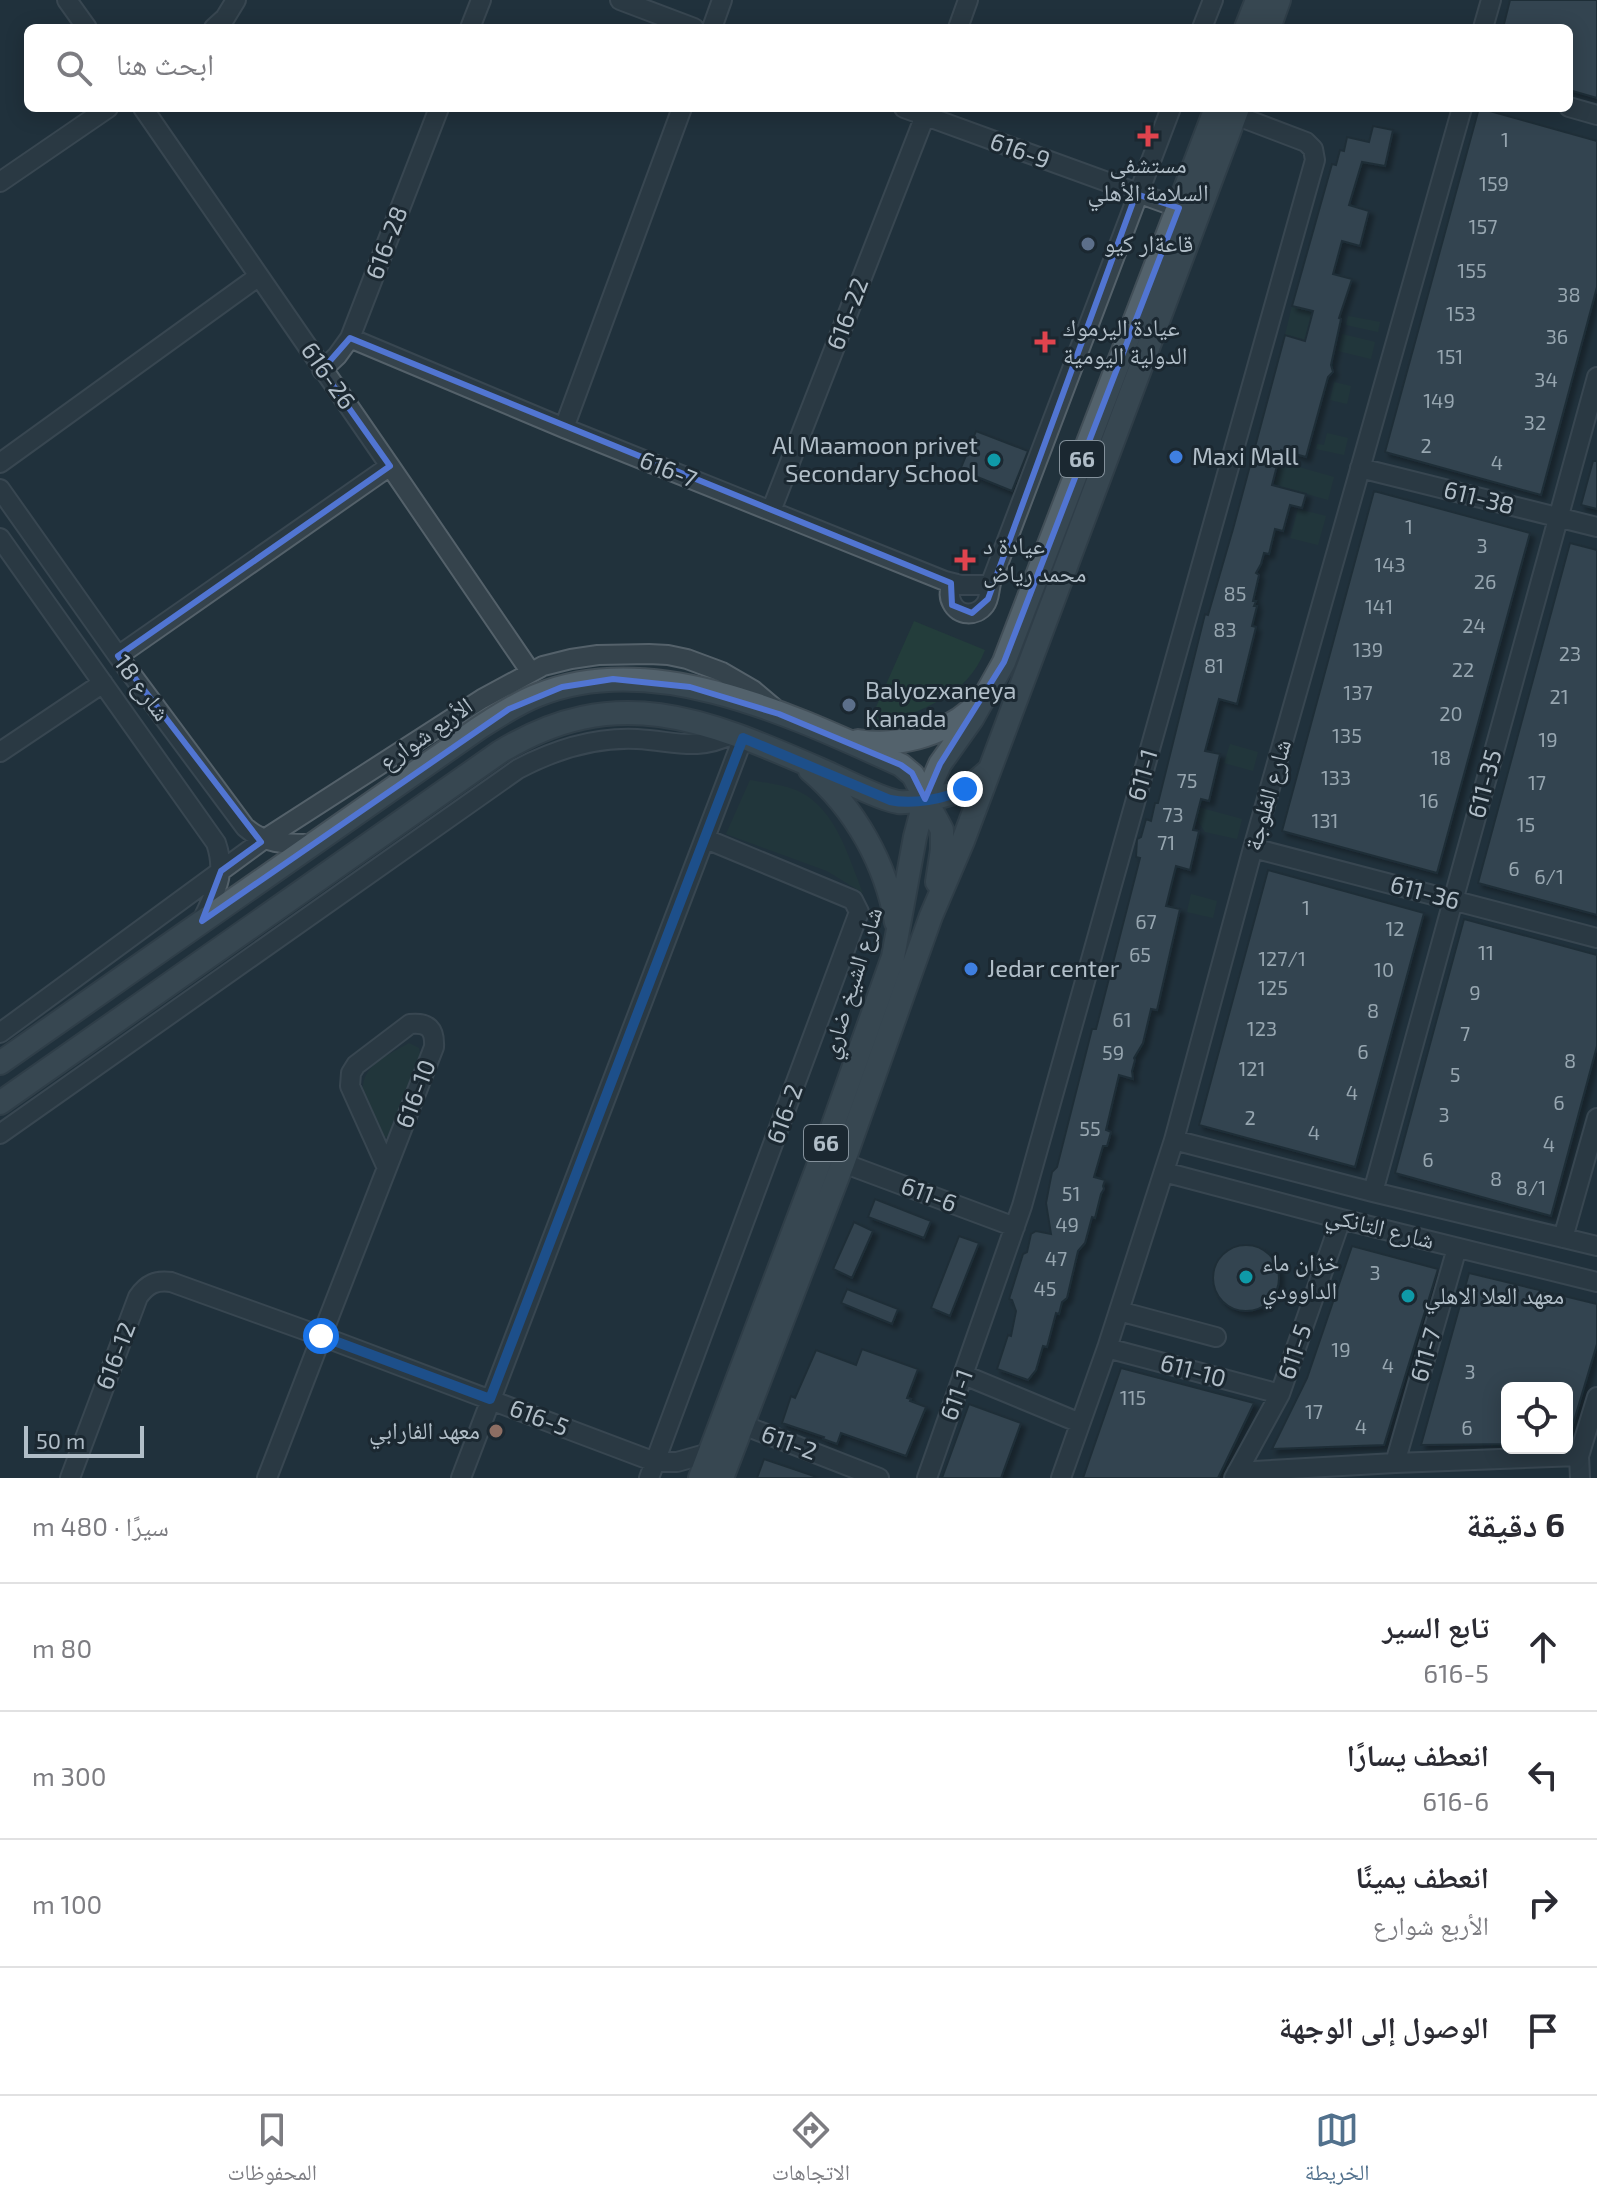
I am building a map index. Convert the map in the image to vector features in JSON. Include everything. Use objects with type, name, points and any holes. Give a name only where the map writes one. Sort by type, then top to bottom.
[{"type":"main road","points":[[1248,24],[1257,0]]},
{"type":"main road","points":[[1270,24],[1279,0]]},
{"type":"main road","name":"شارع الشيخ ضاري","points":[[700,1478],[885,979],[898,935],[915,837],[925,799],[940,764],[1004,662],[1179,208],[1229,112]]},
{"type":"main road","name":"شارع الشيخ ضاري","points":[[722,1478],[843,1163],[931,916],[990,769],[1229,112]]},
{"type":"main road","name":"الأربع شوارع","points":[[0,1063],[509,709],[562,687],[613,679],[664,682],[739,700],[779,714],[901,765],[911,772],[942,834],[931,916]]},
{"type":"main road","points":[[843,739],[869,743],[919,737],[954,722],[984,698]]},
{"type":"main road","points":[[0,1103],[500,752],[547,727],[573,719],[626,712],[680,719],[738,736],[890,800],[907,802],[946,797],[965,789],[990,769]]},
{"type":"main road","points":[[797,759],[835,795],[865,837],[887,884],[898,935]]},
{"type":"street","points":[[67,0],[84,24]]},
{"type":"street","points":[[218,24],[236,0]]},
{"type":"street","points":[[472,24],[481,0]]},
{"type":"street","points":[[620,0],[683,24]]},
{"type":"street","points":[[713,24],[722,0]]},
{"type":"street","points":[[959,24],[968,0]]},
{"type":"street","points":[[1204,24],[1213,0]]},
{"type":"street","points":[[1484,24],[1491,0]]},
{"type":"street","points":[[1573,108],[1597,115]]},
{"type":"street","points":[[0,182],[102,112]]},
{"type":"street","name":"616-26","points":[[146,112],[530,671]]},
{"type":"street","name":"616-28","points":[[322,370],[350,338],[437,112]]},
{"type":"street","points":[[564,428],[681,112]]},
{"type":"street","name":"616-9","points":[[927,112],[1179,208]]},
{"type":"street","name":"616-22","points":[[771,511],[927,112]]},
{"type":"street","points":[[951,583],[949,594],[952,605],[961,612],[977,612],[985,605],[1136,194],[1169,112]]},
{"type":"street","name":"611-1","points":[[927,1478],[1015,1227],[1315,160],[1313,149],[1306,142],[1235,112]]},
{"type":"street","name":"شارع الفلوجة","points":[[1061,1478],[1107,1348],[1174,1140],[1461,112]]},
{"type":"street","points":[[0,463],[259,276]]},
{"type":"street","name":"616-7","points":[[350,338],[564,428],[951,583],[990,585]]},
{"type":"street","name":"611-35","points":[[1373,1192],[1597,377]]},
{"type":"street","points":[[118,656],[390,466]]},
{"type":"street","name":"611-38","points":[[1360,468],[1597,527]]},
{"type":"street","name":"شارع 18","points":[[0,489],[118,656],[245,827],[263,840]]},
{"type":"street","name":"شارع 18","points":[[0,538],[211,834],[219,852],[221,871]]},
{"type":"street","points":[[0,1033],[263,840],[530,671],[598,655],[668,655],[722,672],[753,690],[779,714]]},
{"type":"street","points":[[0,752],[103,683]]},
{"type":"street","points":[[461,1478],[706,839],[738,736]]},
{"type":"street","points":[[0,1134],[529,763],[563,748],[599,741],[636,739],[695,746],[738,736]]},
{"type":"street","name":"616-2","points":[[652,1470],[859,912],[853,900],[706,839]]},
{"type":"street","points":[[263,840],[313,844]]},
{"type":"street","name":"611-36","points":[[1253,848],[1597,938]]},
{"type":"street","points":[[202,921],[220,881],[221,871]]},
{"type":"street","name":"616-10","points":[[267,1478],[434,1047],[434,1036],[429,1027],[420,1023],[410,1024],[356,1065],[351,1073],[350,1086],[387,1168]]},
{"type":"street","points":[[1563,1238],[1597,1118]]},
{"type":"street","name":"شارع التانكي","points":[[1174,1140],[1597,1246]]},
{"type":"street","name":"611-6","points":[[843,1163],[1015,1227]]},
{"type":"street","name":"شارع التانكي","points":[[1164,1172],[1597,1282]]},
{"type":"street","name":"611-5","points":[[1235,1475],[1280,1394],[1341,1219]]},
{"type":"street","name":"611-7","points":[[1395,1463],[1457,1248]]},
{"type":"street","name":"616-5","points":[[152,1283],[171,1282],[490,1399],[652,1470]]},
{"type":"street","name":"616-12","points":[[70,1478],[138,1297],[152,1283]]},
{"type":"street","points":[[1119,1311],[1216,1337]]},
{"type":"street","name":"611-10","points":[[1107,1348],[1280,1394]]},
{"type":"street","points":[[964,1375],[1080,1423]]},
{"type":"street","points":[[1580,1478],[1579,1456],[1597,1397]]},
{"type":"street","name":"611-2","points":[[743,1425],[879,1478]]},
{"type":"street","points":[[652,1470],[709,1453]]},
{"type":"street","points":[[1235,1475],[1395,1463],[1579,1456]]},
{"type":"street","points":[[652,1470],[669,1478]]},
{"type":"highlighted area","points":[[1136,194],[1179,208],[1004,662],[940,764],[925,799],[912,773],[901,765],[779,714],[690,687],[613,679],[562,687],[509,709],[202,921],[221,871],[261,842],[118,656],[390,466],[322,370],[350,338],[951,583],[952,605],[972,613],[988,599]]},
{"type":"green space","points":[[1292,306],[1313,311],[1305,341],[1285,335]]},
{"type":"green space","points":[[1348,316],[1380,322],[1378,332],[1346,325]]},
{"type":"green space","points":[[1342,334],[1375,342],[1371,359],[1338,351]]},
{"type":"green space","points":[[1334,382],[1351,386],[1347,404],[1330,400]]},
{"type":"green space","points":[[1327,433],[1348,438],[1344,455],[1316,449],[1317,444],[1324,445]]},
{"type":"green space","points":[[1281,462],[1334,477],[1328,500],[1274,485]]},
{"type":"green space","points":[[1298,509],[1326,516],[1318,545],[1290,538]]},
{"type":"green space","points":[[914,621],[985,650],[967,679],[941,700],[878,725],[869,723]]},
{"type":"green space","points":[[1230,744],[1258,752],[1253,771],[1224,763]]},
{"type":"green space","points":[[750,780],[776,784],[813,800],[840,836],[863,893],[827,871],[726,834]]},
{"type":"green space","points":[[1194,806],[1242,819],[1237,839],[1205,832],[1192,812]]},
{"type":"green space","points":[[1191,894],[1217,901],[1213,918],[1187,912]]},
{"type":"green space","points":[[409,1043],[419,1048],[420,1054],[388,1137],[384,1137],[363,1088],[364,1080],[379,1061]]},
{"type":"building","points":[[1510,0],[1597,0],[1597,98],[1573,91],[1573,24],[1504,24]]},
{"type":"building","points":[[1478,112],[1493,112],[1597,141],[1597,287],[1541,495],[1385,452]]},
{"type":"building","points":[[1373,126],[1393,130],[1385,166],[1362,162],[1349,205],[1369,211],[1360,246],[1342,241],[1333,274],[1352,279],[1339,318],[1331,365],[1333,372],[1328,377],[1306,457],[1281,450],[1272,485],[1306,494],[1302,508],[1290,505],[1283,531],[1275,529],[1269,554],[1264,553],[1256,573],[1259,575],[1253,601],[1257,606],[1252,626],[1256,627],[1237,704],[1219,699],[1205,751],[1220,754],[1209,801],[1201,799],[1193,830],[1199,831],[1190,870],[1176,866],[1166,906],[1180,909],[1157,1010],[1151,1009],[1143,1043],[1134,1058],[1133,1079],[1119,1075],[1106,1130],[1111,1132],[1107,1146],[1103,1146],[1094,1177],[1105,1180],[1104,1189],[1085,1243],[1078,1251],[1067,1298],[1062,1302],[1059,1314],[1056,1313],[1047,1347],[1043,1346],[1036,1370],[1028,1380],[997,1369],[1008,1335],[1011,1336],[1016,1311],[1009,1299],[1031,1234],[1036,1231],[1051,1234],[1046,1203],[1052,1172],[1057,1167],[1092,1029],[1096,1029],[1140,858],[1136,857],[1137,839],[1141,837],[1146,819],[1151,821],[1155,803],[1158,803],[1205,614],[1208,615],[1233,529],[1285,335],[1305,341],[1313,311],[1292,306],[1332,164],[1336,165],[1340,150],[1344,151],[1347,137],[1369,142]]},
{"type":"building","name":"Al Maamoon privet Secondary School","points":[[976,431],[1028,451],[1012,491],[960,470]]},
{"type":"building","points":[[1593,461],[1597,461],[1597,509],[1581,505]]},
{"type":"building","points":[[1374,491],[1530,533],[1437,873],[1282,831]]},
{"type":"building","points":[[1570,543],[1597,550],[1597,915],[1478,883]]},
{"type":"building","points":[[1268,870],[1424,913],[1355,1167],[1199,1125]]},
{"type":"building","points":[[1464,919],[1597,955],[1597,1046],[1551,1216],[1395,1173]]},
{"type":"building","points":[[875,1199],[931,1221],[924,1238],[868,1217]]},
{"type":"building","points":[[854,1222],[873,1231],[852,1278],[833,1269]]},
{"type":"building","points":[[959,1236],[979,1243],[950,1316],[931,1308]]},
{"type":"building","name":"خزان ماء الداوودي","points":[[1246,1245],[1259,1248],[1269,1255],[1276,1265],[1279,1278],[1276,1291],[1269,1301],[1259,1308],[1246,1311],[1233,1308],[1223,1301],[1216,1291],[1213,1278],[1216,1265],[1223,1255],[1233,1248]]},
{"type":"building","points":[[1352,1246],[1438,1269],[1384,1445],[1272,1449],[1307,1378]]},
{"type":"building","points":[[1469,1273],[1597,1304],[1597,1344],[1573,1424],[1573,1382],[1501,1382],[1501,1444],[1421,1445]]},
{"type":"building","points":[[847,1289],[898,1309],[892,1324],[841,1303]]},
{"type":"building","points":[[862,1349],[918,1369],[907,1398],[926,1407],[906,1456],[841,1433],[837,1444],[782,1423],[791,1396],[795,1398],[816,1350],[856,1365]]},
{"type":"building","points":[[1121,1368],[1254,1403],[1218,1478],[1083,1478]]},
{"type":"building","points":[[969,1404],[1021,1423],[1001,1478],[942,1478]]},
{"type":"building","points":[[764,1459],[814,1476],[757,1478]]},
{"type":"place","name":"مستشفى السلامة الأهلي","points":[[1148,136]]},
{"type":"place","name":"قاعةار كيو","points":[[1088,244]]},
{"type":"place","name":"عيادة اليرموك الدولية اليومية","points":[[1045,342]]},
{"type":"place","name":"Maxi Mall","points":[[1176,457]]},
{"type":"place","name":"Al Maamoon privet Secondary School","points":[[994,460]]},
{"type":"place","name":"عيادة د محمد رياض","points":[[965,560]]},
{"type":"place","name":"Balyozxaneya Kanada","points":[[849,705]]},
{"type":"place","name":"Jedar center","points":[[971,969]]},
{"type":"place","name":"خزان ماء الداوودي","points":[[1246,1277]]},
{"type":"place","name":"معهد العلا الاهلي","points":[[1408,1296]]},
{"type":"place","name":"معهد الفارابي","points":[[496,1431]]},
{"type":"route","points":[[321,1336],[490,1399],[743,738],[897,802],[946,797],[965,789]]}]
